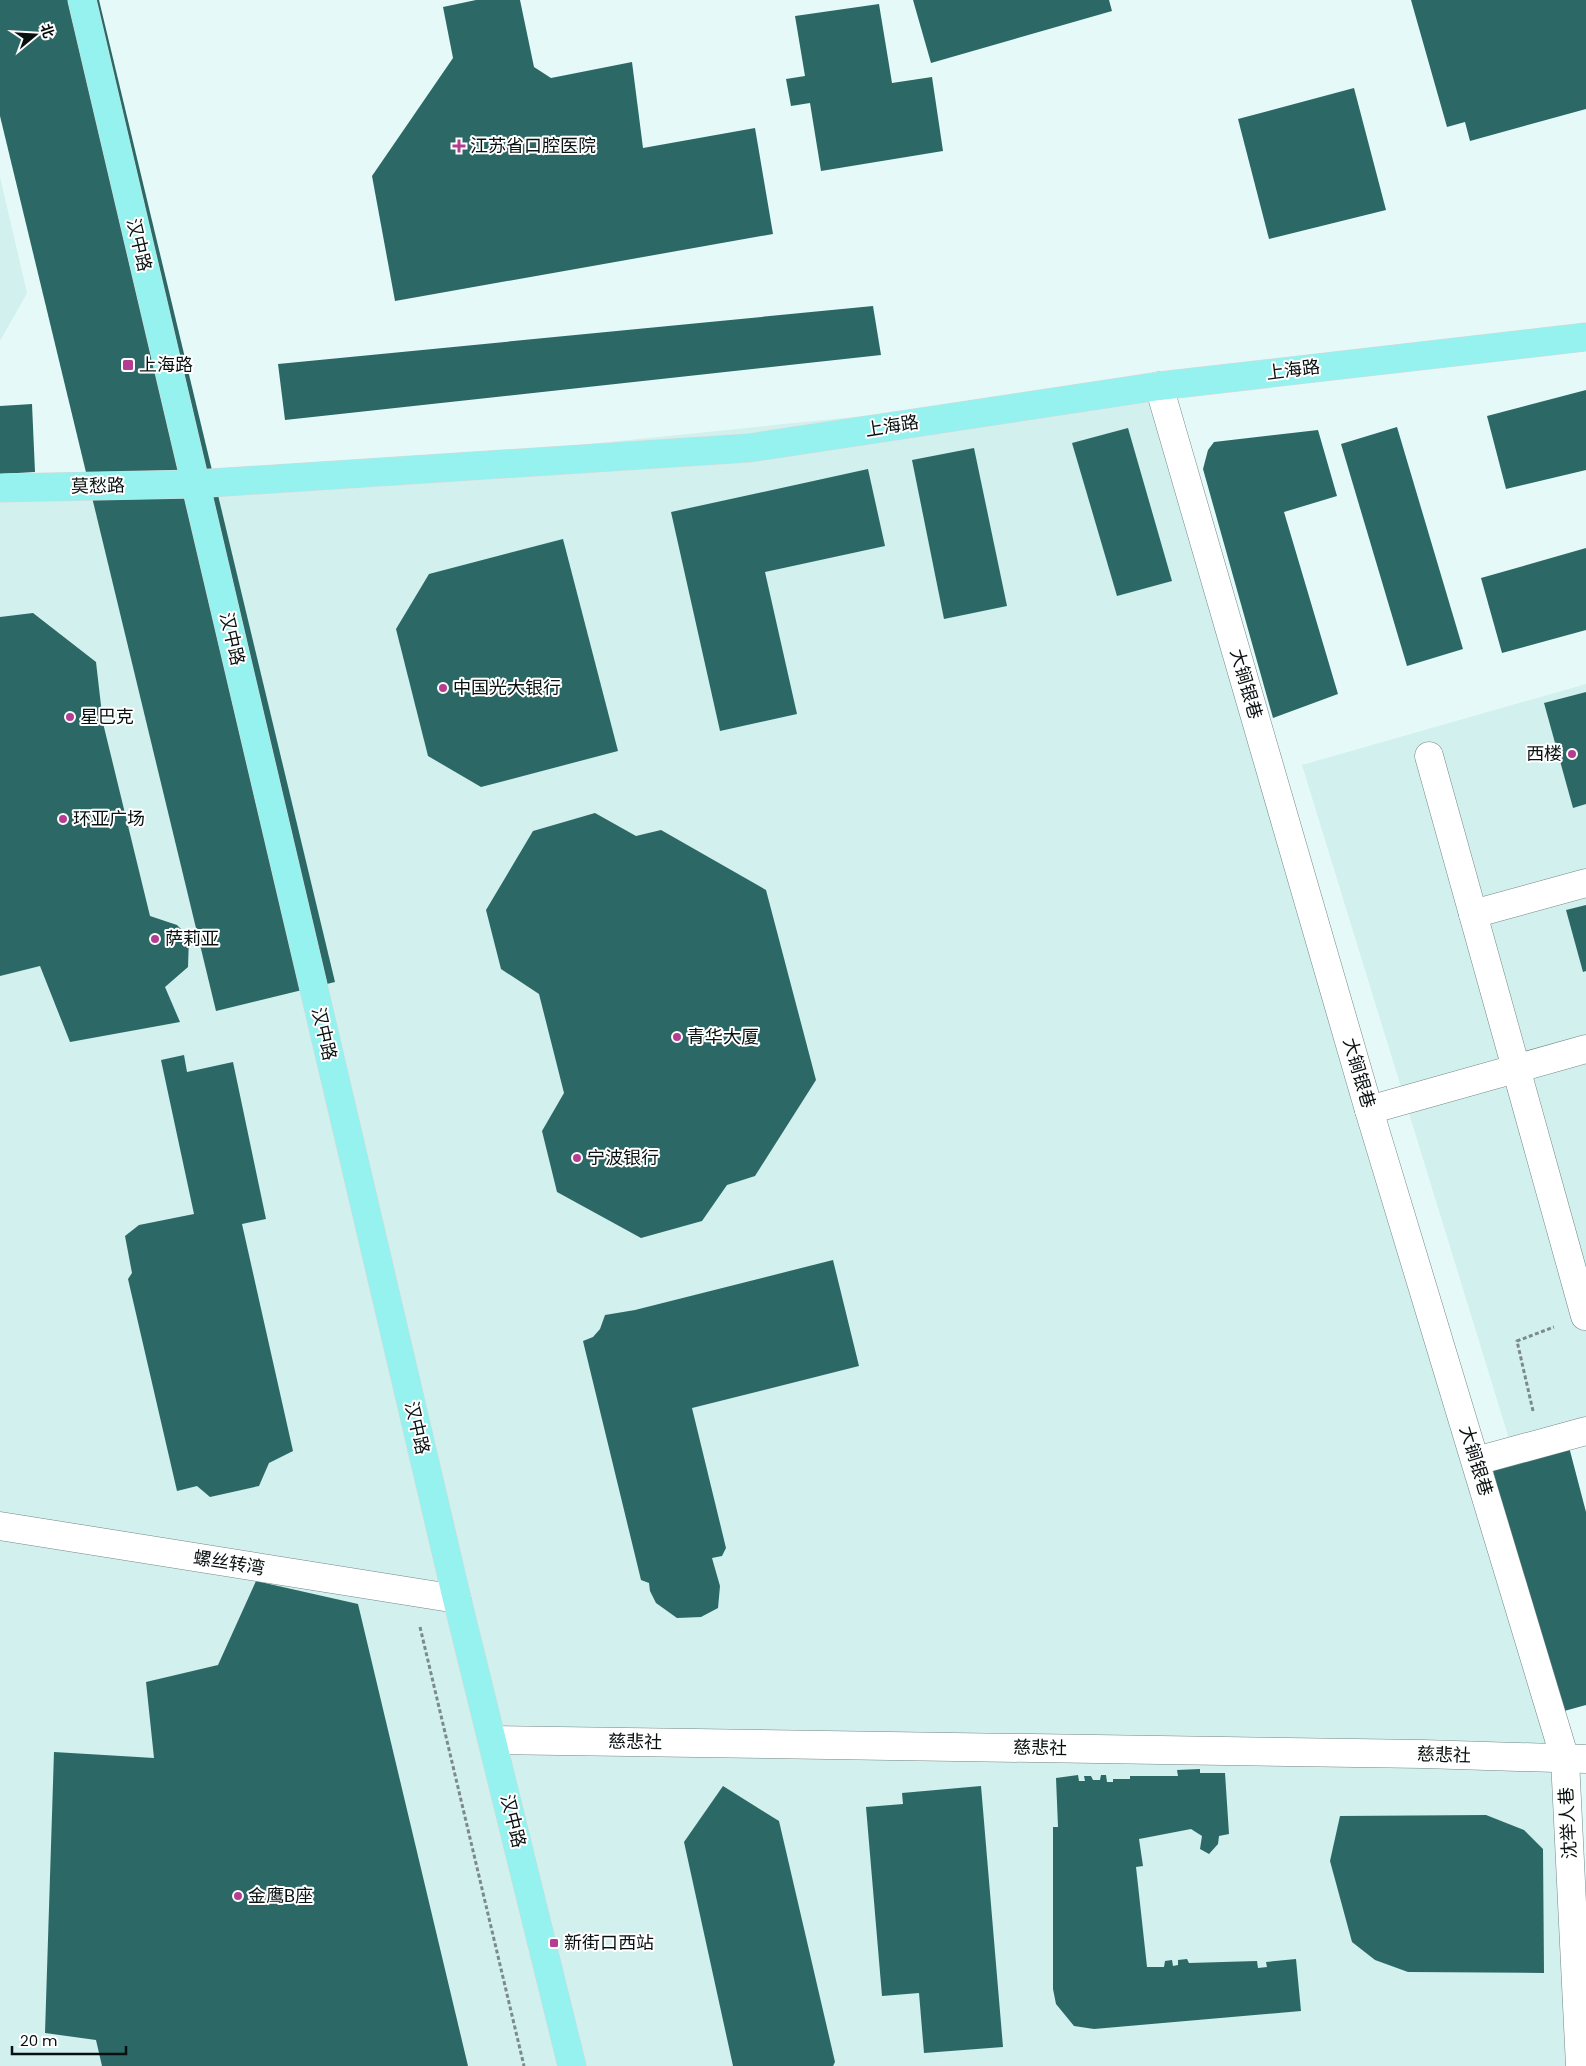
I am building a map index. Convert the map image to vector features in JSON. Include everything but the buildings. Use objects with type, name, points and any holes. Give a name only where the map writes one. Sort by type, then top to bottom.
[{"type":"main road","name":"汉中路","points":[[82,0],[457,1599],[572,2066]]},
{"type":"main road","name":"上海路","points":[[195,484],[748,448],[1159,386],[1586,337]]},
{"type":"main road","name":"莫愁路","points":[[0,488],[195,484]]},
{"type":"street","name":"大锏银巷","points":[[1159,386],[1369,1110],[1476,1461],[1576,1759]]},
{"type":"street","points":[[1430,756],[1516,1069],[1575,1239],[1585,1316]]},
{"type":"street","points":[[1474,914],[1586,883]]},
{"type":"street","points":[[1369,1110],[1586,1049]]},
{"type":"street","points":[[1476,1461],[1586,1431]]},
{"type":"street","name":"螺丝转湾","points":[[0,1526],[457,1599]]},
{"type":"street","name":"慈悲社","points":[[493,1740],[1423,1754],[1576,1759]]},
{"type":"street","name":"沈举人巷","points":[[1576,1759],[1580,2066]]},
{"type":"path","points":[[1540,1443],[1517,1341],[1585,1316]]},
{"type":"path","points":[[412,1592],[524,2066]]},
{"type":"shaded area","points":[[0,177],[27,293],[0,341]]},
{"type":"shaded area","points":[[1159,386],[1565,1759],[1579,2066],[0,2066],[0,499],[195,484]]},
{"type":"shaded area","points":[[1586,684],[1586,1420],[1510,1442],[1302,765]]},
{"type":"place","name":"江苏省口腔医院","points":[[459,146]]},
{"type":"place","name":"上海路","points":[[128,365]]},
{"type":"place","name":"中国光大银行","points":[[443,688]]},
{"type":"place","name":"星巴克","points":[[70,717]]},
{"type":"place","name":"西楼","points":[[1572,754]]},
{"type":"place","name":"环亚广场","points":[[63,819]]},
{"type":"place","name":"萨莉亚","points":[[155,939]]},
{"type":"place","name":"青华大厦","points":[[677,1037]]},
{"type":"place","name":"宁波银行","points":[[577,1158]]},
{"type":"place","name":"金鹰B座","points":[[238,1896]]},
{"type":"place","name":"新街口西站","points":[[554,1943]]}]
